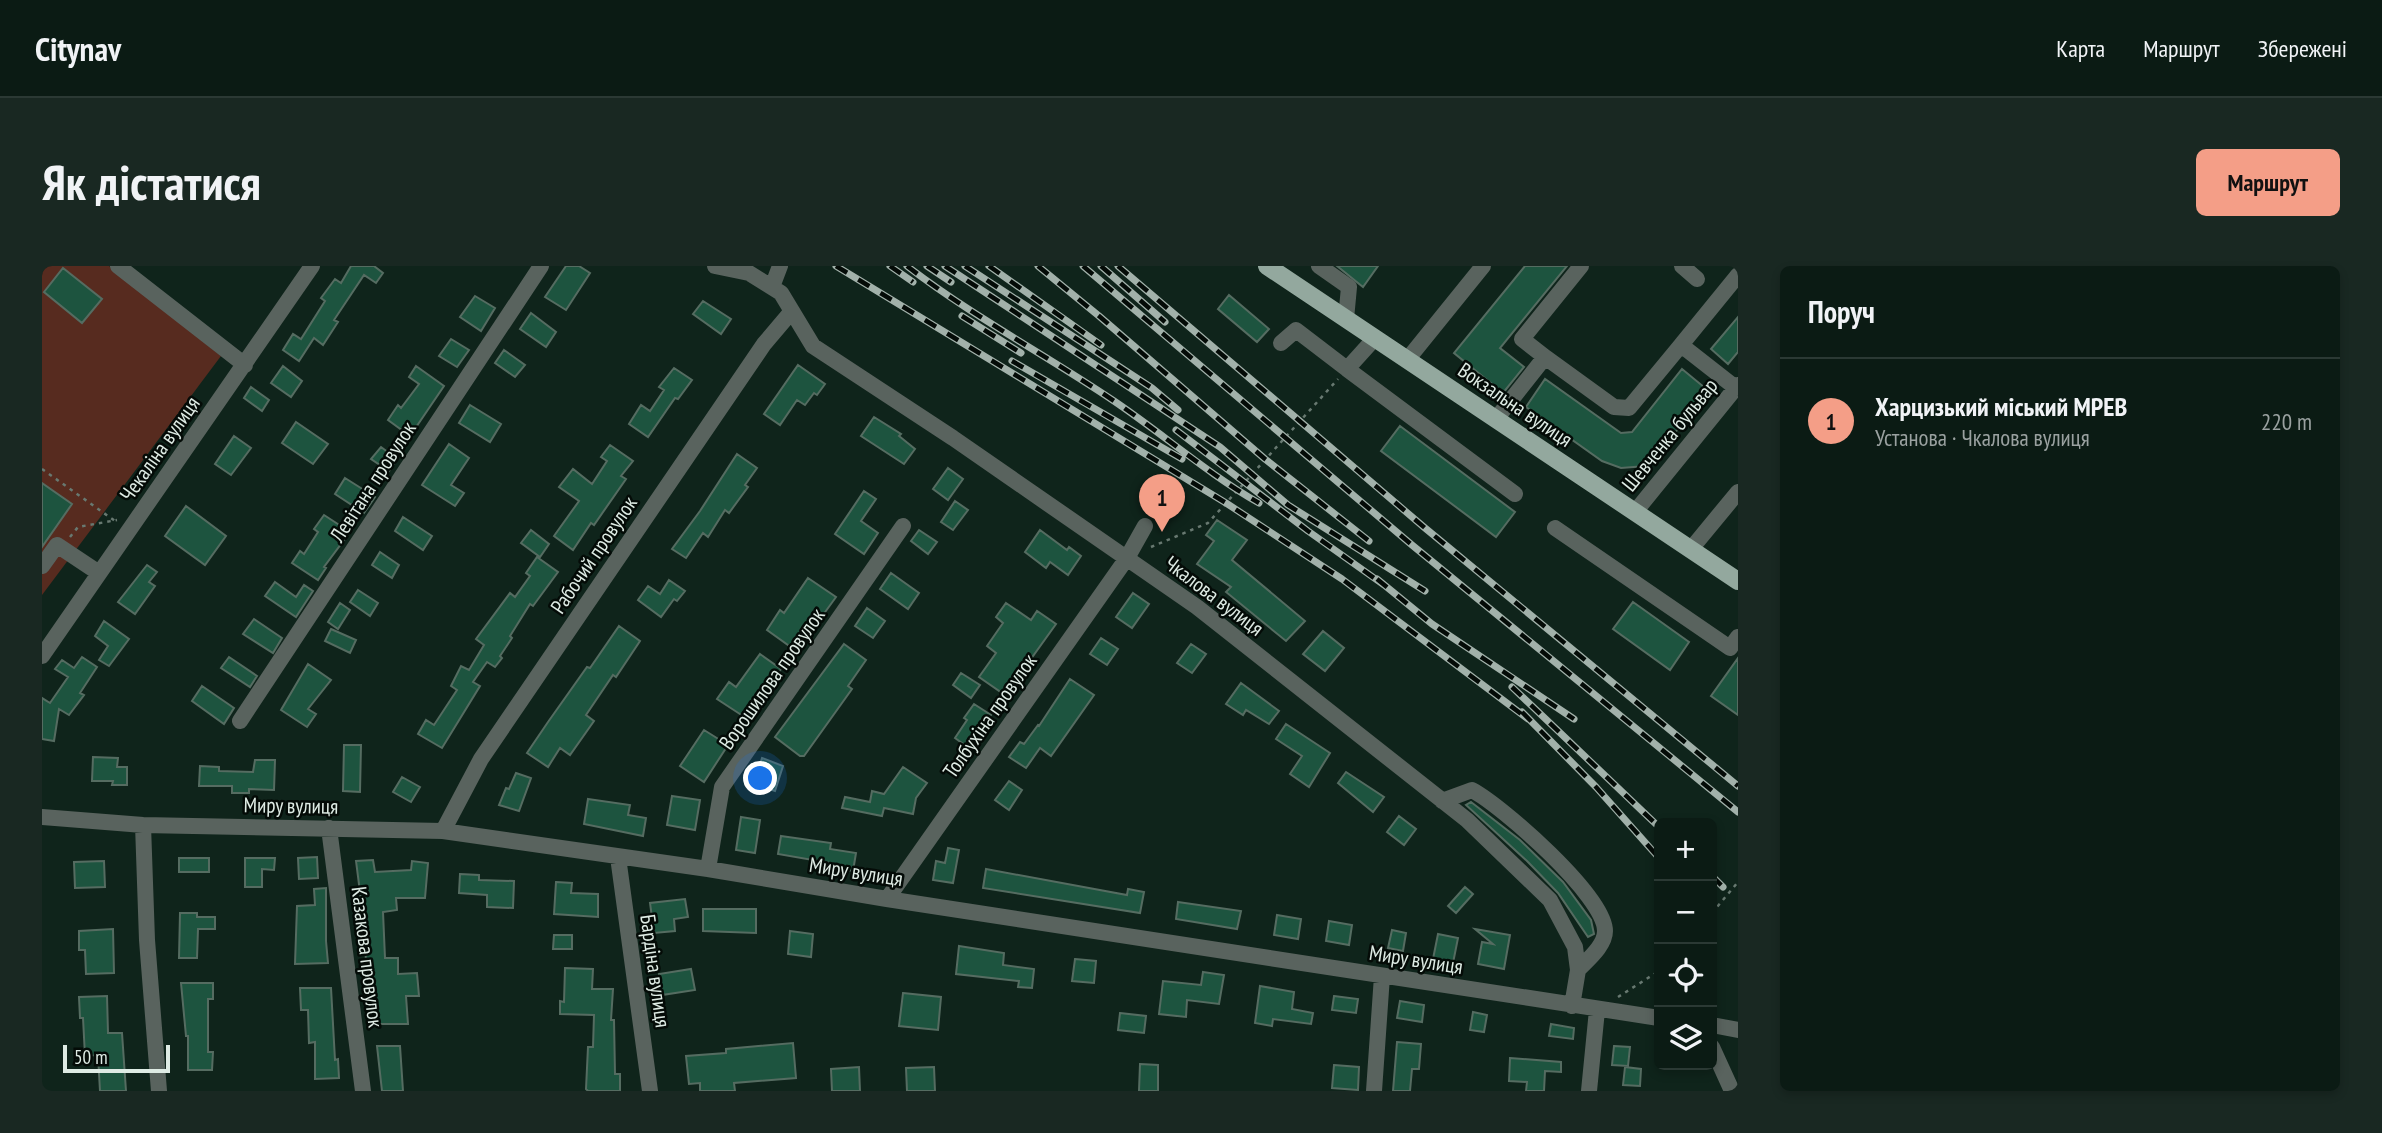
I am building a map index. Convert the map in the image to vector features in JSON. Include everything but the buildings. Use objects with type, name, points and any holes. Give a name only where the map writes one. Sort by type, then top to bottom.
[{"type":"main road","name":"Вокзальна вулиця","points":[[1267,266],[1738,581]]},
{"type":"street","points":[[118,266],[244,365]]},
{"type":"street","name":"Чекаліна вулиця","points":[[42,656],[312,266]]},
{"type":"street","name":"Левітана провулок","points":[[240,721],[541,266]]},
{"type":"street","name":"Чкалова вулиця","points":[[715,266],[749,272],[772,286],[781,293],[813,346],[953,438],[1197,607],[1467,820],[1550,901],[1575,947],[1578,970],[1572,1006]]},
{"type":"street","points":[[772,286],[780,266]]},
{"type":"street","points":[[1319,266],[1349,287],[1346,319]]},
{"type":"street","points":[[1407,360],[1483,266]]},
{"type":"street","points":[[1581,266],[1522,339],[1614,407],[1629,408],[1738,275]]},
{"type":"street","points":[[1682,266],[1698,279]]},
{"type":"street","name":"Рабочий провулок","points":[[443,831],[481,759],[764,344],[792,311]]},
{"type":"street","points":[[1281,343],[1296,330],[1515,494]]},
{"type":"street","points":[[1347,369],[1375,338]]},
{"type":"street","points":[[1681,345],[1737,386]]},
{"type":"street","points":[[1496,419],[1545,358]]},
{"type":"street","name":"Шевченка бульвар","points":[[1635,512],[1737,386]]},
{"type":"street","points":[[1691,549],[1738,492]]},
{"type":"street","name":"Ворошилова провулок","points":[[708,869],[722,787],[903,526]]},
{"type":"street","name":"Толбухіна провулок","points":[[887,899],[1127,558],[1145,526]]},
{"type":"street","points":[[1555,528],[1735,646]]},
{"type":"street","points":[[42,566],[57,545],[99,573]]},
{"type":"street","points":[[42,627],[52,640]]},
{"type":"street","points":[[1442,801],[1472,790],[1490,799],[1542,846],[1577,883],[1595,907],[1605,927],[1598,948],[1578,970]]},
{"type":"street","name":"Миру вулиця","points":[[42,817],[143,825],[443,831],[708,869],[1654,1017]]},
{"type":"street","points":[[143,825],[147,940],[159,1091]]},
{"type":"street","name":"Казакова провулок","points":[[329,828],[363,1091]]},
{"type":"street","name":"Бардіна вулиця","points":[[618,857],[650,1091]]},
{"type":"street","points":[[1374,1091],[1382,976]]},
{"type":"street","points":[[1589,1091],[1597,1010]]},
{"type":"street","points":[[1717,1027],[1738,1030]]},
{"type":"street","points":[[1717,1058],[1732,1091]]},
{"type":"path","points":[[1150,548],[1208,523],[1347,369]]},
{"type":"path","points":[[42,469],[116,521]]},
{"type":"path","points":[[62,548],[78,527],[116,521],[124,510]]},
{"type":"path","points":[[1717,907],[1738,882]]},
{"type":"path","points":[[1597,1010],[1654,974]]},
{"type":"shaded area","points":[[42,266],[109,266],[221,356],[42,595]]},
{"type":"railway","points":[[836,266],[1226,503],[1342,579],[1528,719]]},
{"type":"railway","points":[[890,266],[913,282]]},
{"type":"railway","points":[[907,266],[957,302],[1114,401],[1259,503]]},
{"type":"railway","points":[[927,266],[951,282]]},
{"type":"railway","points":[[945,266],[1220,447],[1288,505],[1425,591]]},
{"type":"railway","points":[[965,266],[1152,388],[1178,410]]},
{"type":"railway","points":[[989,266],[1101,345]]},
{"type":"railway","points":[[1038,266],[1265,459],[1369,541]]},
{"type":"railway","points":[[1083,266],[1412,545],[1738,812]]},
{"type":"railway","points":[[1101,266],[1165,322]]},
{"type":"railway","points":[[1118,266],[1425,528],[1738,786]]},
{"type":"railway","points":[[962,316],[1021,353]]},
{"type":"railway","points":[[1012,361],[1182,459]]},
{"type":"railway","points":[[1176,430],[1308,531],[1384,585]]},
{"type":"railway","points":[[1377,579],[1432,624],[1574,719]]},
{"type":"railway","points":[[1512,687],[1654,822]]},
{"type":"railway","points":[[1522,712],[1596,787],[1654,852]]},
{"type":"railway","points":[[1717,881],[1723,887]]},
{"type":"place","name":"Харцизький міський МРЕВ","points":[[1162,532]]}]
